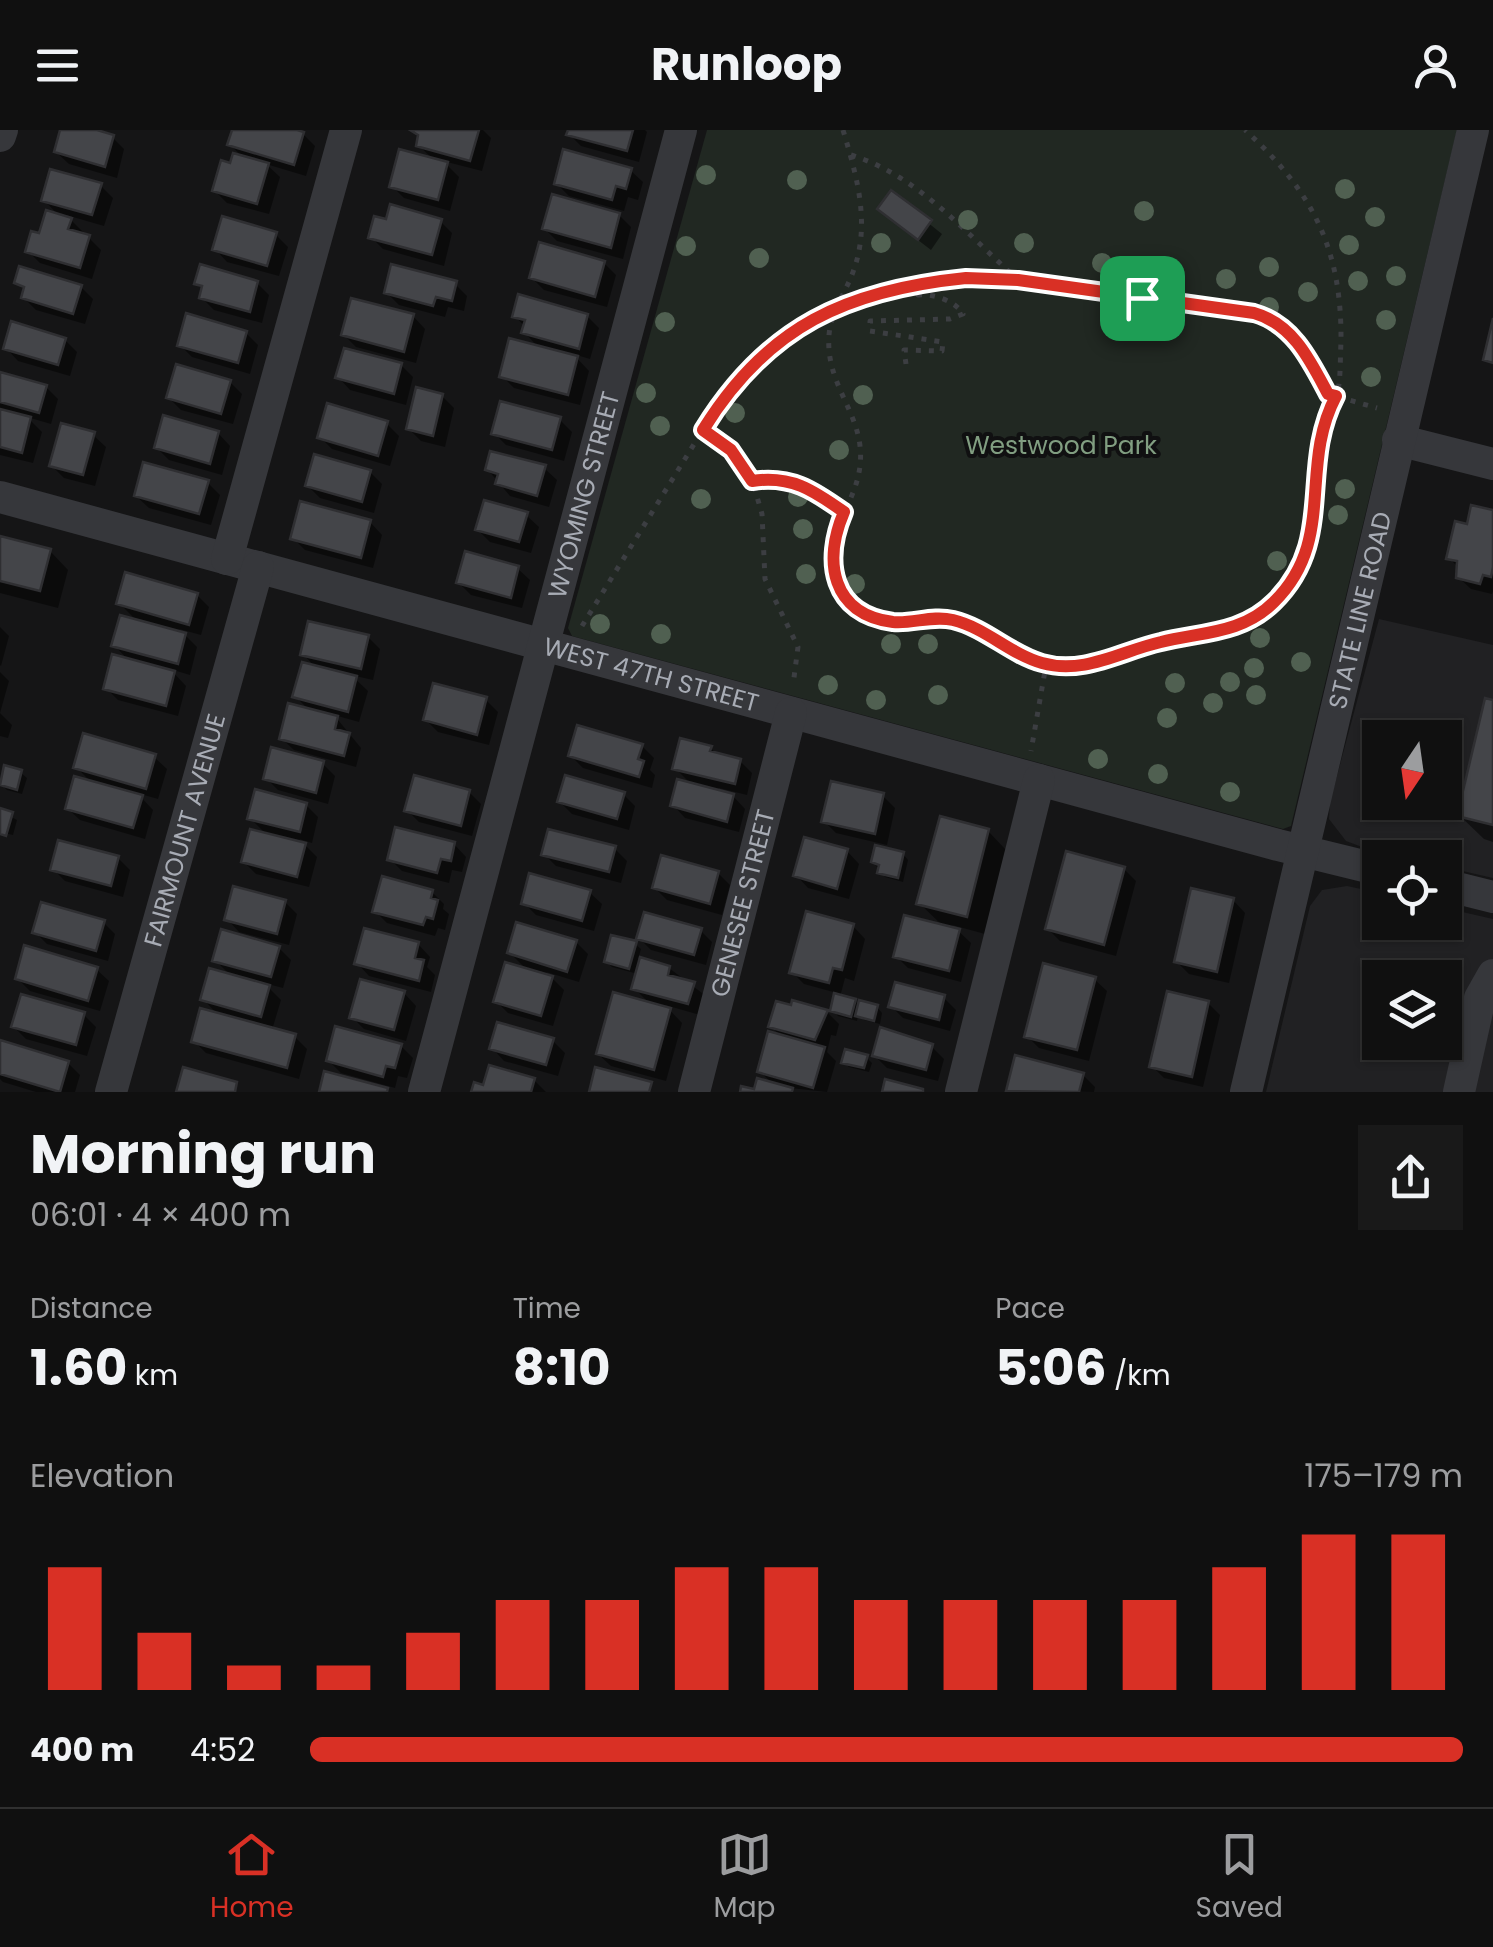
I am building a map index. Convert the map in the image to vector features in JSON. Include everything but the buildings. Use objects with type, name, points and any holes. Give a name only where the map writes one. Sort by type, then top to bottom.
[{"type":"street","name":"FAIRMOUNT AVENUE","points":[[111,1092],[346,130]]},
{"type":"street","name":"WYOMING STREET","points":[[424,1092],[681,130]]},
{"type":"street","name":"STATE LINE ROAD","points":[[1246,1092],[1473,130]]},
{"type":"street","points":[[1398,440],[1493,464]]},
{"type":"street","name":"WEST 47TH STREET","points":[[0,496],[545,646],[792,700],[1034,767],[1304,852],[1362,866]]},
{"type":"street","name":"GENESEE STREET","points":[[694,1092],[792,700]]},
{"type":"street","points":[[961,1092],[1034,767]]},
{"type":"street","points":[[1462,890],[1493,897]]},
{"type":"street","points":[[1459,1092],[1480,998],[1493,975]]},
{"type":"path","points":[[843,130],[860,196],[861,241],[854,272],[832,312],[830,368],[855,420],[861,445],[860,469],[831,553],[841,591],[851,606],[889,622],[936,618],[962,622],[1026,658],[1046,664],[1087,665],[1164,641],[1213,634],[1244,624],[1286,590],[1310,542],[1320,440],[1336,396],[1342,305],[1328,240],[1306,199],[1276,158],[1245,130]]},
{"type":"path","points":[[850,155],[875,162],[905,178],[1018,280]]},
{"type":"path","points":[[579,631],[703,430],[760,356],[788,334],[873,294],[966,278],[1018,280],[1270,318],[1305,350],[1328,394],[1391,412],[1398,440]]},
{"type":"path","points":[[906,364],[904,350],[942,351],[943,342],[870,331],[870,321],[950,319],[963,314],[956,304],[924,293],[918,295],[916,284]]},
{"type":"path","points":[[703,430],[731,450],[752,481],[762,514],[765,579],[798,648],[792,700]]},
{"type":"path","points":[[752,481],[778,478],[800,484],[844,512]]},
{"type":"path","points":[[1034,767],[1046,664]]},
{"type":"shaded area","points":[[1379,619],[1493,645],[1493,878],[1462,871],[1462,840],[1362,840],[1362,847],[1346,841],[1329,819],[1330,802]]},
{"type":"shaded area","points":[[1347,886],[1362,889],[1362,940],[1462,940],[1462,912],[1493,919],[1493,1092],[1266,1092],[1310,906],[1322,890]]},
{"type":"green space","name":"Westwood Park","points":[[707,130],[1457,130],[1291,826],[1283,829],[572,636],[568,628]]},
{"type":"route","points":[[966,278],[1018,280],[1142,298],[1270,318],[1305,350],[1328,394],[1336,396],[1320,440],[1314,483],[1314,529],[1302,561],[1286,590],[1270,606],[1244,624],[1213,634],[1164,641],[1104,661],[1070,666],[1026,658],[962,622],[936,618],[889,622],[861,612],[851,606],[841,591],[832,560],[832,543],[844,512],[800,484],[778,478],[752,481],[731,450],[703,430],[746,372],[771,346],[802,326],[886,290],[966,278]]}]
